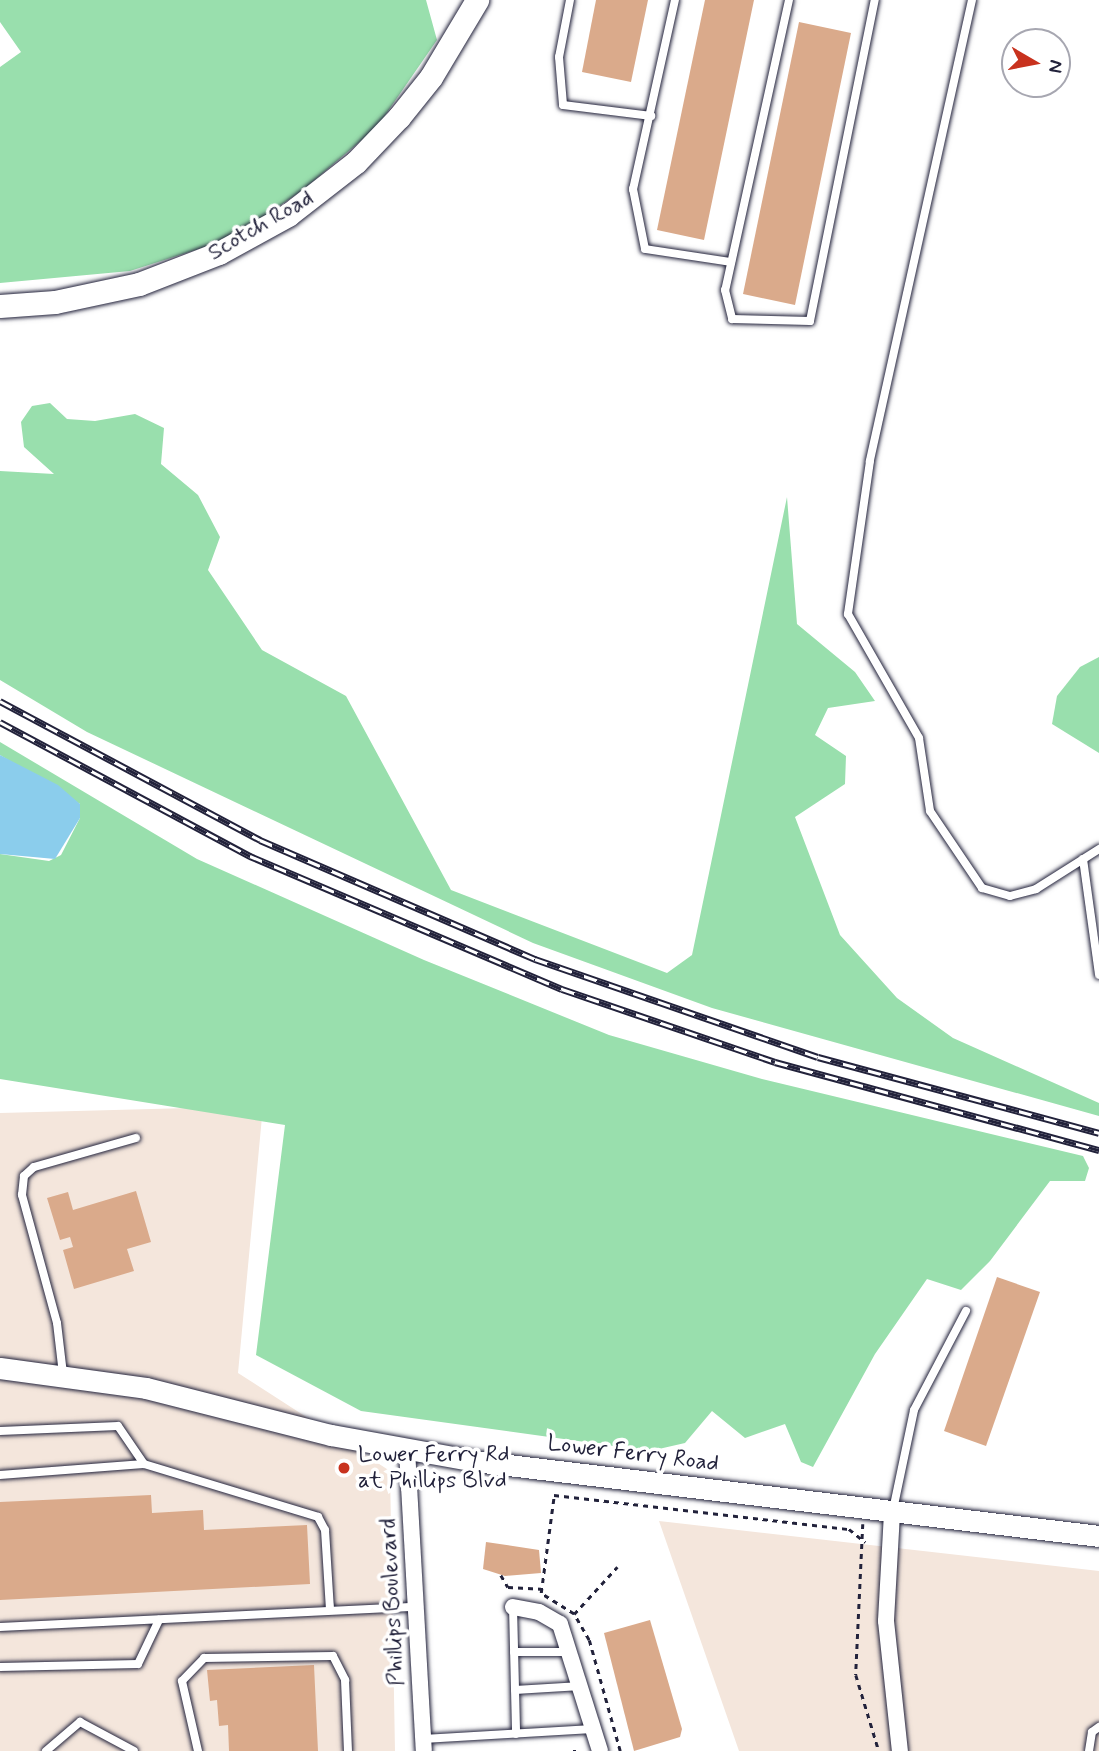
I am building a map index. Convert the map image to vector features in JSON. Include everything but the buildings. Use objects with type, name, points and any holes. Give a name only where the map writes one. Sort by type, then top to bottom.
[{"type":"main road","name":"Scotch Road","points":[[0,306],[55,302],[139,284],[219,253],[288,215],[356,162],[399,117],[437,69],[477,0]]},
{"type":"street","name":"Lower Ferry Road","points":[[0,1368],[63,1374],[146,1388],[407,1450],[892,1513],[1099,1536]]},
{"type":"street","name":"Phillips Boulevard","points":[[407,1450],[424,1745]]},
{"type":"street","points":[[892,1513],[886,1621],[900,1751]]},
{"type":"street","points":[[513,1607],[560,1624],[572,1652],[600,1751]]},
{"type":"lane","points":[[570,0],[559,57],[562,105],[650,116]]},
{"type":"lane","points":[[675,0],[633,188],[645,249],[731,262]]},
{"type":"lane","points":[[789,0],[724,290],[732,319],[810,321],[875,0]]},
{"type":"lane","points":[[972,0],[870,461],[848,614],[919,738],[930,811],[982,888],[1010,896],[1036,889],[1099,849]]},
{"type":"lane","points":[[1083,859],[1099,975]]},
{"type":"lane","points":[[63,1374],[57,1323],[22,1195],[24,1176],[34,1167],[136,1138]]},
{"type":"lane","points":[[892,1513],[914,1410],[966,1311]]},
{"type":"lane","points":[[0,1431],[118,1426],[144,1464]]},
{"type":"lane","points":[[0,1475],[144,1464],[317,1517],[325,1530],[330,1609]]},
{"type":"lane","points":[[0,1628],[330,1609],[416,1607]]},
{"type":"lane","points":[[513,1607],[516,1734]]},
{"type":"lane","points":[[0,1667],[138,1664],[159,1620]]},
{"type":"lane","points":[[514,1652],[572,1652]]},
{"type":"lane","points":[[198,1751],[182,1681],[204,1658],[333,1656],[345,1680],[348,1751]]},
{"type":"lane","points":[[515,1690],[581,1686]]},
{"type":"lane","points":[[46,1751],[79,1722],[134,1751]]},
{"type":"lane","points":[[1089,1751],[1092,1732],[1099,1727]]},
{"type":"lane","points":[[424,1745],[516,1734],[593,1729]]},
{"type":"lane","points":[[55,1751],[64,1736]]},
{"type":"path","points":[[541,1589],[547,1516],[559,1492],[759,1522],[849,1529],[865,1542]]},
{"type":"path","points":[[862,1509],[865,1542],[856,1675],[879,1751]]},
{"type":"path","points":[[574,1614],[617,1567]]},
{"type":"path","points":[[501,1575],[508,1587],[541,1589],[574,1614],[589,1640],[621,1751]]},
{"type":"shaded area","points":[[263,1106],[238,1373],[390,1471],[395,1751],[0,1751],[0,1113]]},
{"type":"shaded area","points":[[659,1521],[1099,1571],[1099,1751],[739,1751]]},
{"type":"green space","points":[[0,0],[426,0],[437,40],[377,127],[304,189],[233,238],[130,271],[0,283],[0,67],[21,52],[0,22]]},
{"type":"green space","points":[[50,403],[67,419],[95,421],[135,414],[164,428],[161,464],[198,495],[220,537],[208,570],[262,650],[346,696],[451,890],[667,973],[692,955],[787,497],[797,624],[855,672],[875,701],[828,708],[815,735],[846,756],[845,784],[795,817],[840,935],[897,998],[953,1038],[1099,1103],[1099,1116],[712,1008],[533,943],[87,732],[0,680],[0,471],[54,474],[24,447],[21,422],[32,406]]},
{"type":"green space","points":[[1099,657],[1099,753],[1052,724],[1057,696],[1080,667]]},
{"type":"green space","points":[[0,742],[197,859],[424,960],[609,1035],[762,1079],[1083,1156],[1089,1168],[1085,1181],[1050,1181],[990,1261],[961,1290],[927,1279],[875,1354],[813,1467],[801,1462],[785,1424],[745,1438],[712,1411],[685,1443],[650,1451],[361,1411],[256,1355],[285,1125],[0,1079],[0,854],[49,861],[61,855],[80,818],[80,804],[0,755]]},
{"type":"water","points":[[0,755],[58,785],[80,804],[80,818],[55,859],[0,854]]},
{"type":"railway","points":[[0,701],[260,840],[535,959],[818,1057],[1099,1133]]},
{"type":"railway","points":[[0,722],[250,856],[562,989],[775,1062],[1099,1150]]},
{"type":"place","name":"Lower Ferry Rd at Phillips Blvd","points":[[344,1468]]}]
